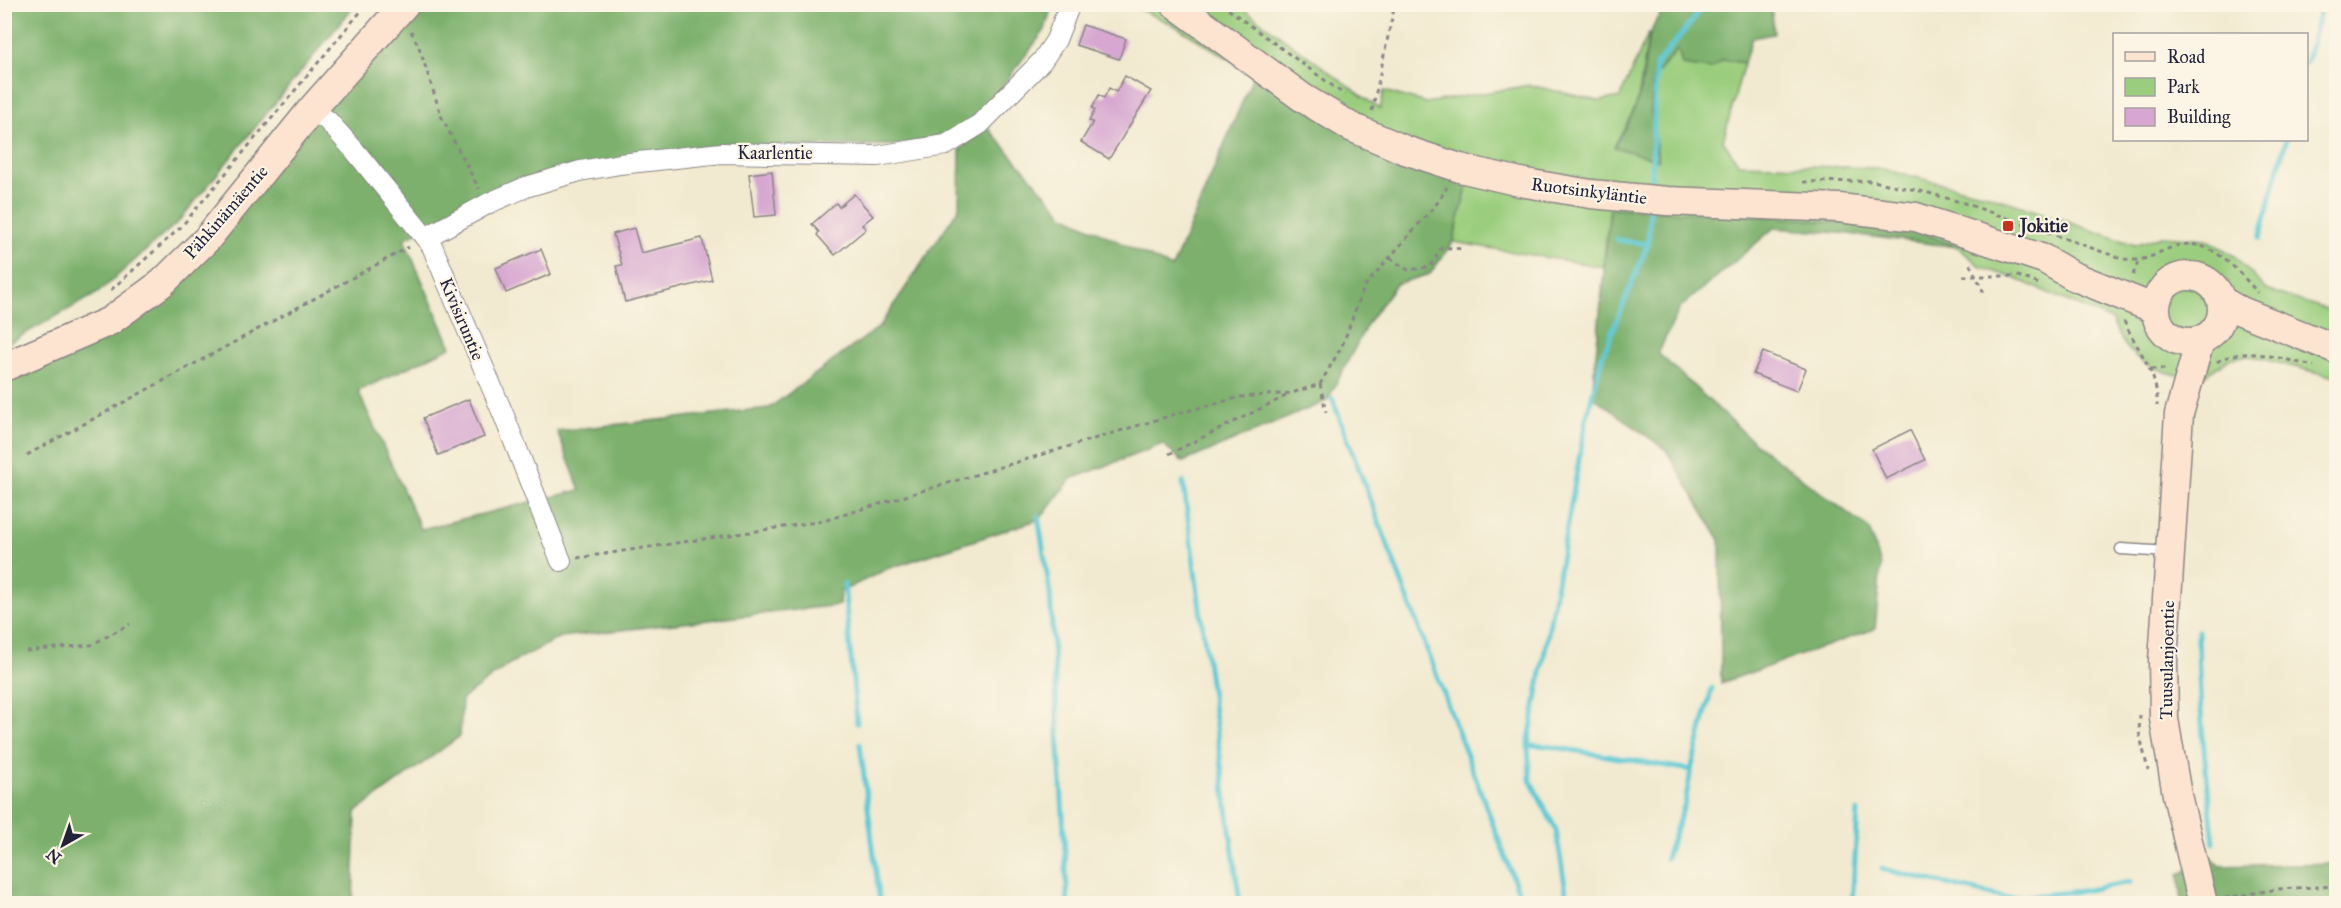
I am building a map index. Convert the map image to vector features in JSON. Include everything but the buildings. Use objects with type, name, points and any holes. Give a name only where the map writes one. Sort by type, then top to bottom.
[{"type":"street","name":"Kaarlentie","points":[[427,237],[489,203],[526,187],[580,171],[676,156],[722,153],[877,156],[946,145],[980,124],[1042,61],[1056,40],[1070,4]]},
{"type":"street","name":"Ruotsinkyläntie","points":[[1175,4],[1303,98],[1351,127],[1405,150],[1460,168],[1520,182],[1591,194],[1667,201],[1839,208],[1916,217],[2044,273],[2073,276],[2162,309]]},
{"type":"street","name":"Pähkinämäentie","points":[[4,368],[110,321],[162,283],[207,238],[312,109],[401,9]]},
{"type":"street","name":"Kivisiruntie","points":[[312,109],[355,151],[427,237],[504,416],[561,561]]},
{"type":"street","points":[[2213,323],[2216,288],[2198,277],[2177,277],[2162,309],[2176,340],[2188,343],[2213,323],[2236,309],[2287,327],[2326,353]]},
{"type":"street","name":"Tuusulanjoentie","points":[[2162,309],[2179,414],[2163,661],[2164,719],[2177,795],[2202,901]]},
{"type":"street","name":"Tuusulanjoentie","points":[[2171,370],[2213,323]]},
{"type":"lane","points":[[2121,549],[2170,552]]},
{"type":"path","points":[[106,295],[182,227],[368,4]]},
{"type":"path","points":[[1221,4],[1352,100]]},
{"type":"path","points":[[1362,107],[1371,114],[1395,4]]},
{"type":"path","points":[[401,9],[419,47],[442,118],[489,203]]},
{"type":"path","points":[[1168,454],[1292,393],[1320,384],[1342,346],[1364,287],[1438,202],[1460,168]]},
{"type":"path","points":[[1925,192],[1964,202],[2120,258],[2138,262],[2176,246],[2203,247],[2230,262],[2265,299]]},
{"type":"path","points":[[27,455],[427,237]]},
{"type":"path","points":[[1390,258],[1408,270],[1430,267],[1442,248],[1462,249]]},
{"type":"path","points":[[1970,264],[1985,295]]},
{"type":"path","points":[[1963,276],[1977,278],[1989,275],[2018,276],[2044,273]]},
{"type":"path","points":[[2171,370],[2202,372],[2229,354],[2248,352],[2326,353]]},
{"type":"path","points":[[1320,384],[1326,412]]},
{"type":"path","points":[[561,561],[823,521],[1179,413],[1241,397],[1292,393]]},
{"type":"path","points":[[26,651],[91,645],[130,624]]},
{"type":"path","points":[[2202,901],[2279,889],[2337,886]]},
{"type":"green space","points":[[5,4],[355,5],[179,221],[98,293],[5,345]]},
{"type":"green space","points":[[1668,4],[1771,5],[1774,34],[1752,38],[1744,63],[1723,60],[1711,69],[1682,65],[1678,49],[1653,78],[1651,113],[1658,160],[1614,147],[1636,105],[1652,30]]},
{"type":"green space","points":[[422,5],[1052,5],[1045,30],[983,111],[956,132],[903,145],[731,146],[514,182],[404,239],[451,347],[358,391],[421,529],[580,490],[557,431],[769,408],[879,327],[959,208],[960,149],[988,128],[1064,215],[1172,268],[1254,74],[1469,179],[1453,242],[1430,274],[1396,284],[1369,321],[1327,401],[1183,462],[1163,444],[1071,479],[1040,519],[887,569],[840,592],[839,605],[561,637],[511,663],[462,699],[460,736],[356,812],[353,903],[5,903],[4,380],[123,326]]},
{"type":"green space","points":[[1130,5],[1238,5],[1380,109],[1384,91],[1426,103],[1530,85],[1599,101],[1620,97],[1649,32],[1637,104],[1615,147],[1658,159],[1651,113],[1653,78],[1679,48],[1744,63],[1723,141],[1739,164],[1878,168],[1989,195],[2135,245],[2161,236],[2206,239],[2235,256],[2266,290],[2336,312],[2336,377],[2250,356],[2231,358],[2199,379],[2157,369],[2135,356],[2126,347],[2112,320],[2016,279],[1981,267],[1958,247],[1914,230],[1610,208],[1603,267],[1453,242],[1469,179],[1254,74],[1172,24]]},
{"type":"green space","points":[[1610,208],[1791,218],[1914,230],[1958,247],[1840,233],[1774,228],[1680,308],[1658,353],[1756,444],[1869,529],[1881,565],[1875,629],[1721,683],[1720,540],[1666,450],[1592,396]]},
{"type":"green space","points":[[2210,857],[2221,866],[2336,863],[2336,903],[2182,903],[2179,875]]},
{"type":"waterway","points":[[1651,191],[1656,65],[1694,19],[1702,4]]},
{"type":"waterway","points":[[2308,56],[2322,4]]},
{"type":"waterway","points":[[2260,238],[2286,141]]},
{"type":"waterway","points":[[1568,904],[1556,830],[1530,780],[1528,745],[1586,420],[1602,357],[1648,244],[1650,209]]},
{"type":"waterway","points":[[1617,240],[1648,244]]},
{"type":"waterway","points":[[1332,398],[1523,904]]},
{"type":"waterway","points":[[1183,482],[1240,904]]},
{"type":"waterway","points":[[1038,516],[1050,593],[1068,904]]},
{"type":"waterway","points":[[844,584],[857,723]]},
{"type":"waterway","points":[[2198,631],[2201,711],[2214,843]]},
{"type":"waterway","points":[[1528,745],[1547,746],[1691,770],[1712,688]]},
{"type":"waterway","points":[[860,744],[880,904]]},
{"type":"waterway","points":[[1666,858],[1685,803],[1691,770]]},
{"type":"waterway","points":[[1852,904],[1858,811]]},
{"type":"waterway","points":[[1882,869],[2006,898],[2082,891],[2130,882]]},
{"type":"place","name":"Jokitie","points":[[2008,226]]}]
